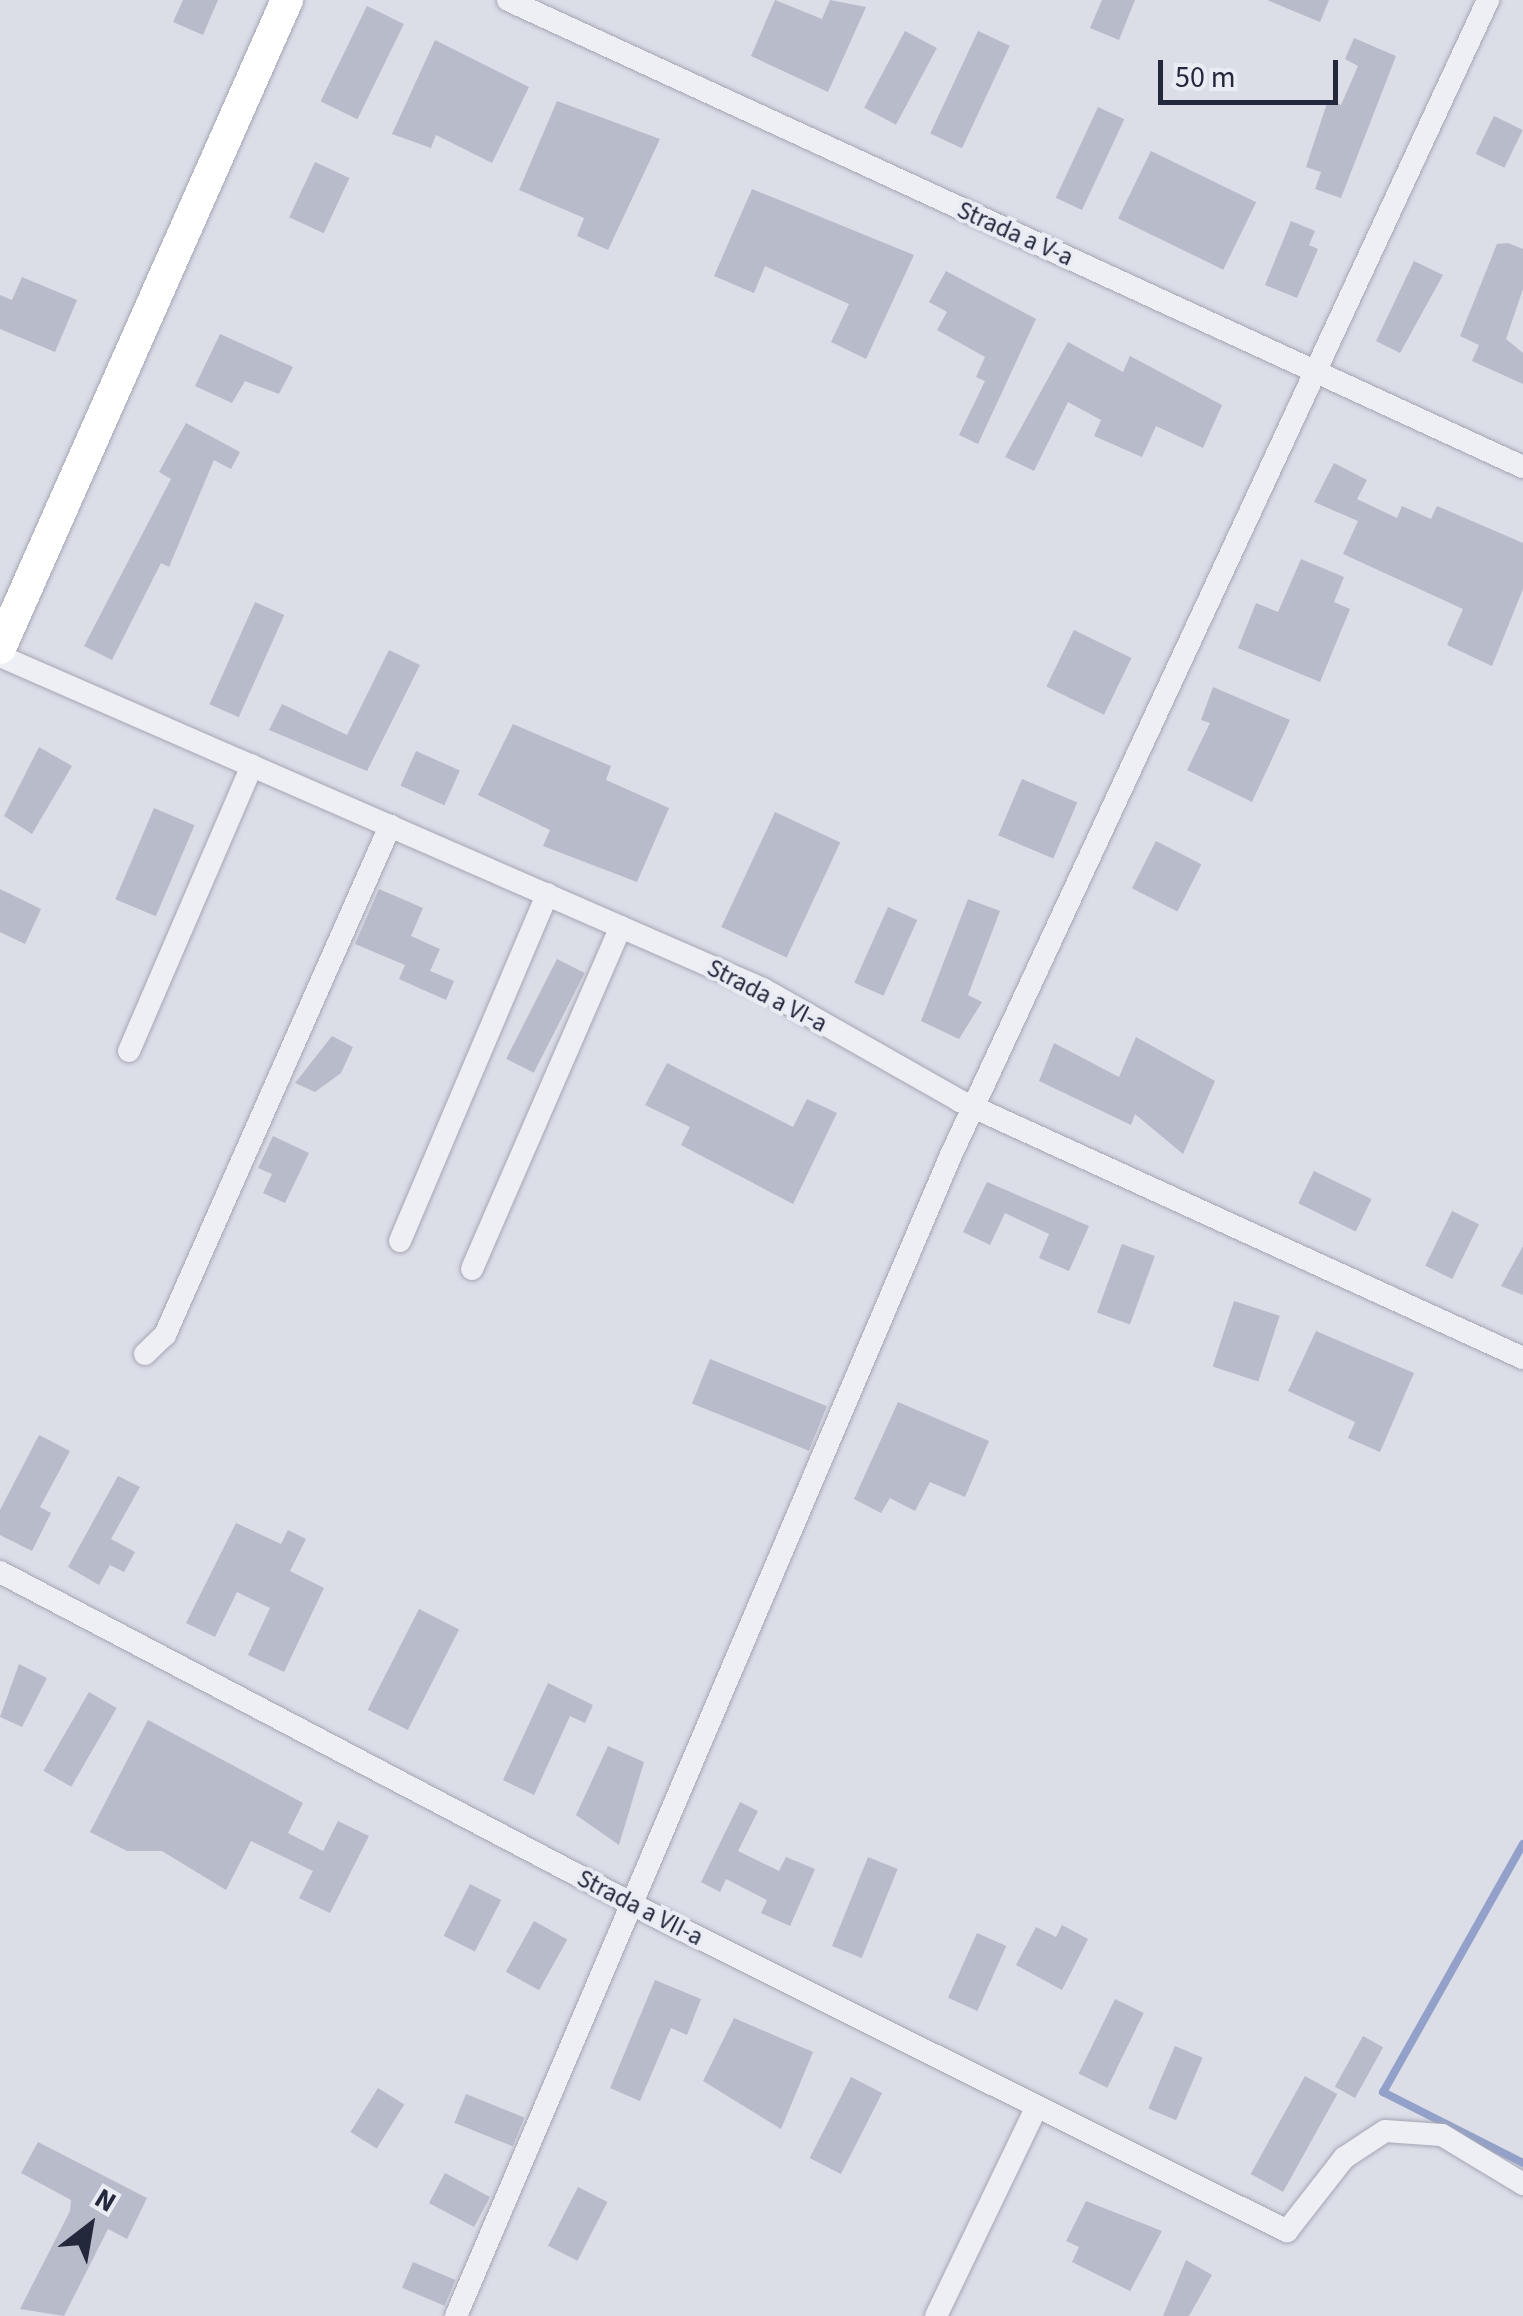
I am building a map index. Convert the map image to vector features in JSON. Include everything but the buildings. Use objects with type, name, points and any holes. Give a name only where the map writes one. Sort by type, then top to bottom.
[{"type":"street","points":[[0,652],[287,0]]},
{"type":"street","name":"Strada a V-a","points":[[508,0],[1320,370],[1523,467]]},
{"type":"street","points":[[456,2316],[628,1902],[973,1108],[1320,370],[1488,0]]},
{"type":"street","name":"Strada a VI-a","points":[[0,652],[763,990],[973,1108],[1523,1358]]},
{"type":"street","points":[[128,1051],[252,766]]},
{"type":"street","points":[[145,1354],[165,1335],[390,826]]},
{"type":"street","points":[[400,1240],[547,894]]},
{"type":"street","points":[[472,1269],[622,927]]},
{"type":"street","name":"Strada a VII-a","points":[[0,1572],[628,1902],[1287,2231],[1344,2158],[1386,2131],[1442,2135],[1523,2184]]},
{"type":"street","points":[[936,2316],[1036,2108]]},
{"type":"waterway","points":[[1523,1844],[1383,2092],[1523,2163]]}]
